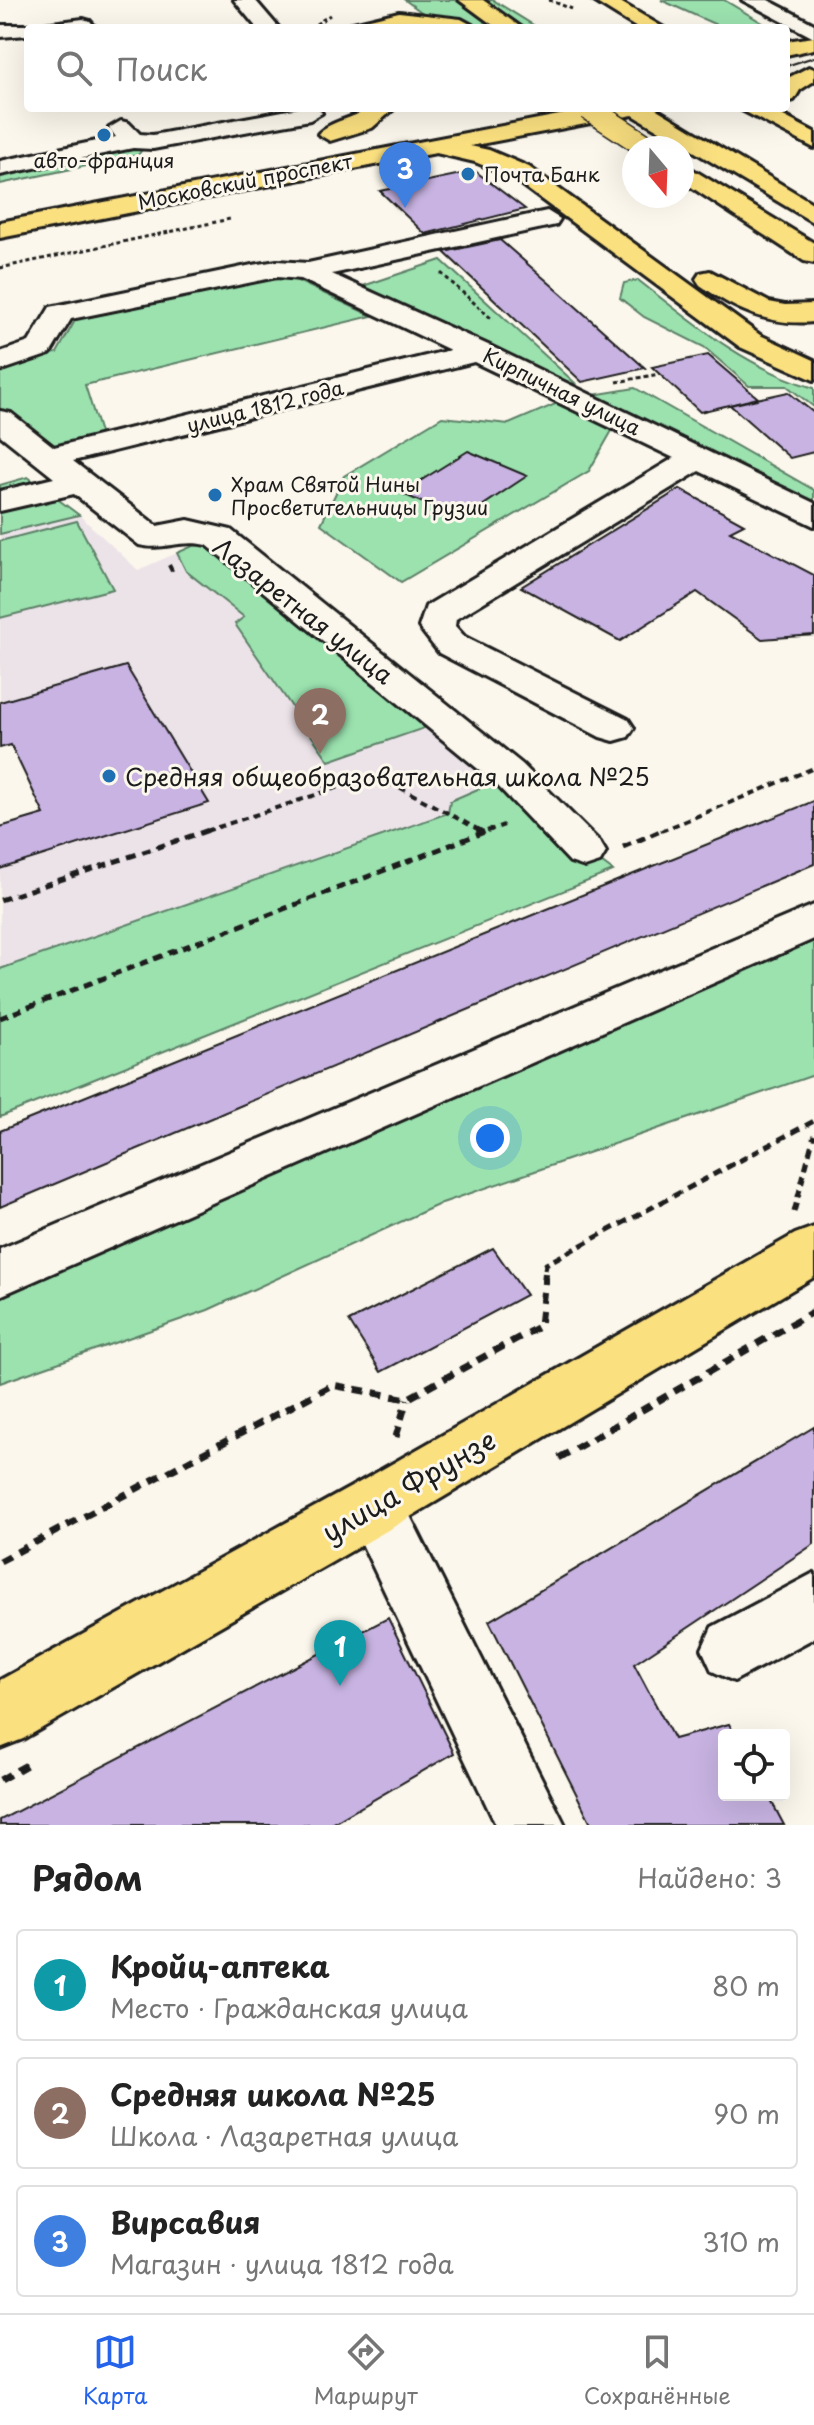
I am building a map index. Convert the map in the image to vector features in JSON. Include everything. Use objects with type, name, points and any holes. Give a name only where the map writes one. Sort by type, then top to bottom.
[{"type":"main road","points":[[346,24],[378,0]]},
{"type":"main road","points":[[424,0],[461,24]]},
{"type":"main road","points":[[469,0],[505,24]]},
{"type":"main road","points":[[506,0],[502,4],[506,24]]},
{"type":"main road","points":[[346,24],[399,18],[448,24]]},
{"type":"main road","points":[[790,45],[813,40]]},
{"type":"main road","points":[[790,78],[812,74]]},
{"type":"main road","points":[[790,88],[812,74]]},
{"type":"main road","points":[[790,98],[808,112]]},
{"type":"main road","points":[[330,134],[364,123],[378,112]]},
{"type":"main road","points":[[594,112],[631,136]]},
{"type":"main road","name":"Московский проспект","points":[[0,230],[610,112]]},
{"type":"main road","points":[[646,112],[814,215]]},
{"type":"main road","points":[[758,112],[814,141]]},
{"type":"main road","name":"Московский проспект","points":[[304,140],[407,120]]},
{"type":"main road","points":[[537,150],[535,143],[562,121]]},
{"type":"main road","points":[[396,152],[459,151],[499,161],[520,172],[750,341],[814,371]]},
{"type":"main road","points":[[694,178],[807,250]]},
{"type":"main road","points":[[684,260],[735,298],[758,310],[786,315],[814,313]]},
{"type":"main road","name":"улица Фрунзе","points":[[0,1716],[374,1506],[803,1236]]},
{"type":"street","points":[[244,0],[265,24]]},
{"type":"street","points":[[752,0],[789,24]]},
{"type":"street","points":[[790,25],[813,40]]},
{"type":"street","points":[[0,31],[24,29]]},
{"type":"street","points":[[0,168],[118,125],[153,142],[309,112]]},
{"type":"street","points":[[0,362],[40,348],[60,313],[252,273],[277,269],[308,271],[547,219]]},
{"type":"street","name":"Кирпичная улица","points":[[308,271],[330,285],[478,351],[814,516]]},
{"type":"street","name":"улица 1812 года","points":[[52,457],[433,365],[478,351]]},
{"type":"street","name":"Лазаретная улица","points":[[0,420],[52,457],[151,538],[188,530],[219,537],[508,773],[585,852]]},
{"type":"street","points":[[614,728],[452,645],[437,627],[439,614],[699,457]]},
{"type":"street","points":[[0,501],[81,482]]},
{"type":"street","points":[[0,1273],[814,921]]},
{"type":"street","points":[[374,1506],[531,1825]]},
{"type":"street","points":[[734,1649],[814,1604]]},
{"type":"path","points":[[549,0],[576,11]]},
{"type":"path","points":[[0,268],[243,216]]},
{"type":"path","points":[[585,852],[613,851],[814,768]]},
{"type":"path","points":[[301,771],[330,790]]},
{"type":"path","points":[[0,900],[370,777],[385,781],[483,833]]},
{"type":"path","points":[[0,1018],[542,810]]},
{"type":"path","points":[[0,1561],[332,1385],[407,1399],[540,1326],[546,1264],[814,1121]]},
{"type":"path","points":[[803,1236],[814,1135]]},
{"type":"path","points":[[394,1443],[407,1399]]},
{"type":"shaded area","points":[[79,515],[138,570],[202,542],[494,782],[450,801],[449,813],[0,969],[0,869],[209,802],[126,666],[0,702],[0,534]]},
{"type":"green space","points":[[405,0],[493,0],[532,24],[438,24]]},
{"type":"green space","points":[[661,0],[724,0],[764,24],[714,24]]},
{"type":"green space","points":[[144,147],[138,155],[0,184],[0,175]]},
{"type":"green space","points":[[441,260],[575,383],[562,386],[360,287]]},
{"type":"green space","points":[[285,275],[372,316],[85,385],[101,436],[55,447],[0,409],[0,367],[57,353],[77,317]]},
{"type":"green space","points":[[638,280],[721,343],[766,369],[814,388],[814,407],[787,386],[749,386],[704,347],[644,317],[620,298],[624,283]]},
{"type":"green space","points":[[635,388],[814,490],[814,509],[593,395]]},
{"type":"green space","points":[[560,402],[613,429],[589,471],[401,582],[321,524],[344,476],[442,417],[509,424]]},
{"type":"green space","points":[[28,477],[79,515],[0,534],[0,485]]},
{"type":"green space","points":[[77,521],[113,589],[0,618],[0,541]]},
{"type":"green space","points":[[202,542],[427,727],[329,761],[235,624],[244,617],[186,571],[177,553]]},
{"type":"green space","points":[[494,782],[613,871],[0,1117],[0,969],[448,813],[450,801]]},
{"type":"green space","points":[[814,934],[814,1075],[442,1203],[208,1310],[0,1383],[0,1293]]},
{"type":"building","points":[[475,171],[525,209],[425,234],[380,191]]},
{"type":"building","points":[[500,240],[645,368],[582,382],[444,252]]},
{"type":"building","points":[[708,355],[758,398],[700,412],[652,367]]},
{"type":"building","points":[[788,392],[814,413],[814,452],[790,458],[730,405]]},
{"type":"building","points":[[468,451],[527,476],[461,520],[401,493]]},
{"type":"building","points":[[680,489],[744,524],[730,531],[814,575],[814,635],[762,639],[697,592],[620,641],[521,587]]},
{"type":"building","name":"Средняя общеобразовательная школа №25","points":[[126,666],[209,803],[0,869],[0,827],[44,814],[11,745],[0,748],[0,702]]},
{"type":"building","points":[[814,801],[814,864],[0,1207],[0,1131]]},
{"type":"building","points":[[493,1248],[526,1295],[381,1372],[349,1321]]},
{"type":"building","points":[[814,1427],[814,1544],[634,1664],[674,1739],[729,1724],[732,1729],[718,1729],[718,1801],[771,1801],[784,1825],[592,1825],[489,1621]]},
{"type":"building","points":[[388,1618],[454,1753],[330,1825],[0,1825],[0,1820]]},
{"type":"tram line","points":[[790,65],[814,57]]},
{"type":"tram line","points":[[782,112],[814,130]]},
{"type":"place","name":"авто-франция","points":[[104,135]]},
{"type":"place","name":"Почта Банк","points":[[468,174]]},
{"type":"place","name":"Вирсавия","points":[[405,208]]},
{"type":"place","name":"Храм Святой Нины Просветительницы Грузии","points":[[215,495]]},
{"type":"place","name":"Средняя школа №25","points":[[320,754]]},
{"type":"place","name":"Средняя общеобразовательная школа №25","points":[[109,776]]},
{"type":"place","name":"Кройц-аптека","points":[[340,1686]]}]
